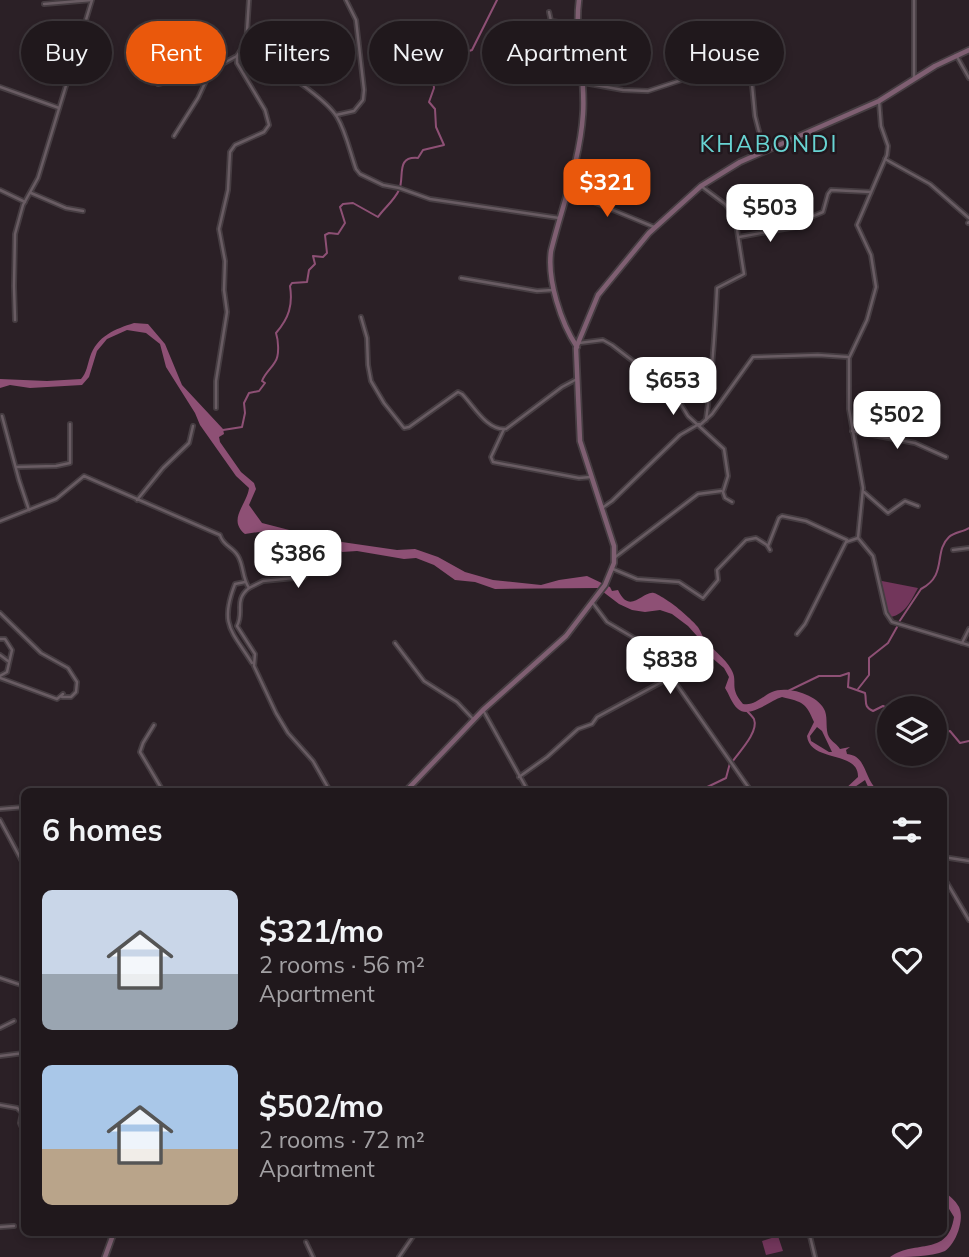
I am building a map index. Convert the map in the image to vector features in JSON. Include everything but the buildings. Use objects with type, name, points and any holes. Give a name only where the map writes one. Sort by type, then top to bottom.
[{"type":"street","points":[[15,320],[15,238],[25,202],[38,178],[92,0],[44,4]]},
{"type":"street","points":[[246,21],[248,0]]},
{"type":"street","points":[[336,116],[354,111],[363,100],[364,90],[356,20],[346,0]]},
{"type":"street","points":[[579,0],[579,21]]},
{"type":"street","points":[[914,0],[914,79]]},
{"type":"street","points":[[549,12],[551,21]]},
{"type":"street","points":[[409,788],[483,710],[564,639],[601,591],[612,569],[613,539],[579,433],[578,345],[590,309],[598,295],[654,227],[701,186],[724,170],[879,101],[969,50]]},
{"type":"street","points":[[216,408],[216,382],[227,312],[224,290],[225,261],[219,229],[229,190],[230,152],[237,143],[264,132],[270,125],[265,110],[237,63],[240,51]]},
{"type":"street","points":[[956,55],[969,78]]},
{"type":"street","points":[[226,62],[237,56]]},
{"type":"street","points":[[590,84],[648,91],[694,76],[719,73],[751,75],[755,116],[764,151]]},
{"type":"street","points":[[174,136],[204,84]]},
{"type":"street","points":[[300,84],[336,116],[357,172],[386,186],[434,200],[559,219]]},
{"type":"street","points":[[578,345],[553,290],[549,263],[582,129],[584,84]]},
{"type":"street","points":[[0,87],[59,108]]},
{"type":"street","points":[[879,101],[881,126],[888,148],[886,159],[857,225],[870,254],[876,290],[864,328],[849,357],[849,409],[864,492],[858,538],[873,556],[890,620],[898,625],[969,645]]},
{"type":"street","points":[[886,159],[930,184],[969,221]]},
{"type":"street","points":[[701,186],[725,204],[735,216],[744,275],[716,288],[714,354],[706,420]]},
{"type":"street","points":[[0,190],[25,202]]},
{"type":"street","points":[[735,216],[755,214],[793,200],[796,206],[811,217],[823,212],[828,192],[831,190],[871,192]]},
{"type":"street","points":[[568,191],[654,227]]},
{"type":"street","points":[[31,193],[66,208],[82,211]]},
{"type":"street","points":[[739,237],[795,227]]},
{"type":"street","points":[[461,278],[534,291],[553,290]]},
{"type":"street","points":[[361,317],[367,338],[371,381],[402,426],[409,427],[459,392],[485,419],[495,427],[503,429]]},
{"type":"street","points":[[578,345],[603,340],[612,345],[646,371],[652,388],[680,403],[682,410],[722,447],[726,454],[728,479],[723,491],[725,498],[732,502]]},
{"type":"street","points":[[602,508],[680,435],[706,420],[753,357],[849,357]]},
{"type":"street","points":[[577,379],[503,429],[491,457],[493,462],[563,475],[591,477]]},
{"type":"street","points":[[2,416],[29,510]]},
{"type":"street","points":[[16,467],[71,463],[70,424]]},
{"type":"street","points":[[137,500],[188,443],[193,426]]},
{"type":"street","points":[[852,431],[915,443],[946,457]]},
{"type":"street","points":[[0,521],[56,499],[84,477],[220,535],[223,544],[238,557],[249,588]]},
{"type":"street","points":[[614,558],[698,494],[723,491]]},
{"type":"street","points":[[864,492],[886,513],[890,513],[905,501],[918,506]]},
{"type":"street","points":[[612,569],[637,579],[679,582],[703,598],[718,579],[716,570],[746,540],[756,538],[769,548],[781,516],[806,520],[847,540],[858,538]]},
{"type":"street","points":[[797,634],[806,623],[847,540]]},
{"type":"street","points":[[953,550],[969,548]]},
{"type":"street","points":[[254,666],[255,654],[237,626],[241,619],[241,598],[249,588],[259,582],[304,577],[323,554],[333,554]]},
{"type":"street","points":[[245,582],[235,584],[231,595],[228,622],[230,634],[254,666],[282,723],[306,751],[328,788]]},
{"type":"street","points":[[592,602],[607,622],[649,648],[749,788]]},
{"type":"street","points":[[0,613],[41,653],[68,668],[77,682],[76,692],[71,697],[57,698],[0,677]]},
{"type":"street","points":[[962,643],[969,629]]},
{"type":"street","points":[[0,639],[5,639],[12,650],[6,674],[0,677]]},
{"type":"street","points":[[395,643],[424,681],[457,702],[474,720]]},
{"type":"street","points":[[0,655],[8,661]]},
{"type":"street","points":[[519,777],[547,757],[578,729],[586,727],[597,717],[671,677]]},
{"type":"street","points":[[483,710],[526,788]]},
{"type":"street","points":[[154,725],[140,752],[161,788]]},
{"type":"street","points":[[0,809],[21,807]]},
{"type":"street","points":[[0,820],[21,859]]},
{"type":"street","points":[[947,858],[969,861]]},
{"type":"street","points":[[947,883],[969,920]]},
{"type":"street","points":[[0,978],[21,985]]},
{"type":"street","points":[[0,1028],[13,1021]]},
{"type":"street","points":[[0,1056],[21,1054]]},
{"type":"street","points":[[0,1105],[21,1110]]},
{"type":"street","points":[[0,1227],[14,1226]]},
{"type":"street","points":[[105,1257],[113,1236]]},
{"type":"street","points":[[399,1257],[413,1236]]},
{"type":"street","points":[[810,1236],[815,1257]]},
{"type":"street","points":[[306,1242],[313,1257]]},
{"type":"shaded area","points":[[134,323],[148,324],[165,344],[182,385],[223,429],[220,442],[241,472],[254,483],[256,489],[249,505],[262,523],[328,540],[397,550],[415,549],[438,557],[465,572],[493,580],[541,585],[587,576],[610,587],[612,591],[618,590],[627,601],[632,602],[650,593],[656,594],[692,620],[705,640],[726,661],[733,674],[736,693],[743,704],[751,704],[778,690],[786,690],[810,696],[822,705],[829,737],[840,749],[850,747],[846,750],[847,754],[862,763],[876,788],[869,788],[865,780],[853,788],[846,788],[858,777],[856,769],[851,763],[816,750],[810,744],[807,736],[814,722],[806,707],[799,702],[782,697],[748,712],[738,709],[725,688],[729,677],[724,668],[705,652],[688,626],[672,614],[660,610],[632,610],[598,588],[495,589],[475,582],[455,580],[434,565],[416,558],[404,559],[357,551],[342,552],[339,549],[284,538],[265,531],[245,534],[240,528],[238,517],[249,488],[236,476],[200,425],[166,367],[160,344],[146,333],[127,330],[107,339],[97,351],[89,377],[82,385],[30,388],[10,385],[0,388],[0,379],[81,379],[97,344],[114,331]],"holes":[[[817,727],[822,731],[832,752],[811,741],[810,736]]]},
{"type":"shaded area","points":[[880,582],[918,588],[907,606],[891,617],[887,612]]},
{"type":"shaded area","points":[[947,1194],[956,1202],[961,1212],[958,1231],[949,1248],[933,1254],[890,1257],[945,1238],[954,1217],[947,1206]]},
{"type":"shaded area","points":[[778,1236],[783,1251],[766,1255],[762,1241]]},
{"type":"waterway","points":[[223,430],[242,427],[244,403],[249,393],[259,391],[265,383],[263,378],[277,359],[276,333],[289,311],[290,286],[292,283],[307,282],[309,270],[315,264],[313,256],[323,257],[327,253],[325,235],[338,234],[345,223],[340,207],[353,203],[378,217],[399,190],[406,160],[418,158],[423,150],[444,145],[436,127],[435,109],[429,102],[434,88],[433,79],[450,75],[451,49],[456,47],[472,50],[497,0]]},
{"type":"waterway","points":[[899,622],[921,589],[935,577],[944,543],[951,535],[969,528]]},
{"type":"waterway","points":[[858,689],[869,675],[869,658],[888,643],[897,627]]},
{"type":"waterway","points":[[788,691],[819,676],[849,673],[848,687],[865,693],[868,708],[873,711],[877,709]]},
{"type":"waterway","points":[[732,762],[754,730],[754,719],[746,710]]},
{"type":"waterway","points":[[947,731],[950,731],[960,743],[969,741]]},
{"type":"waterway","points":[[705,788],[726,778],[730,763]]},
{"type":"district","name":"KHABONDI","points":[[769,144]]}]
